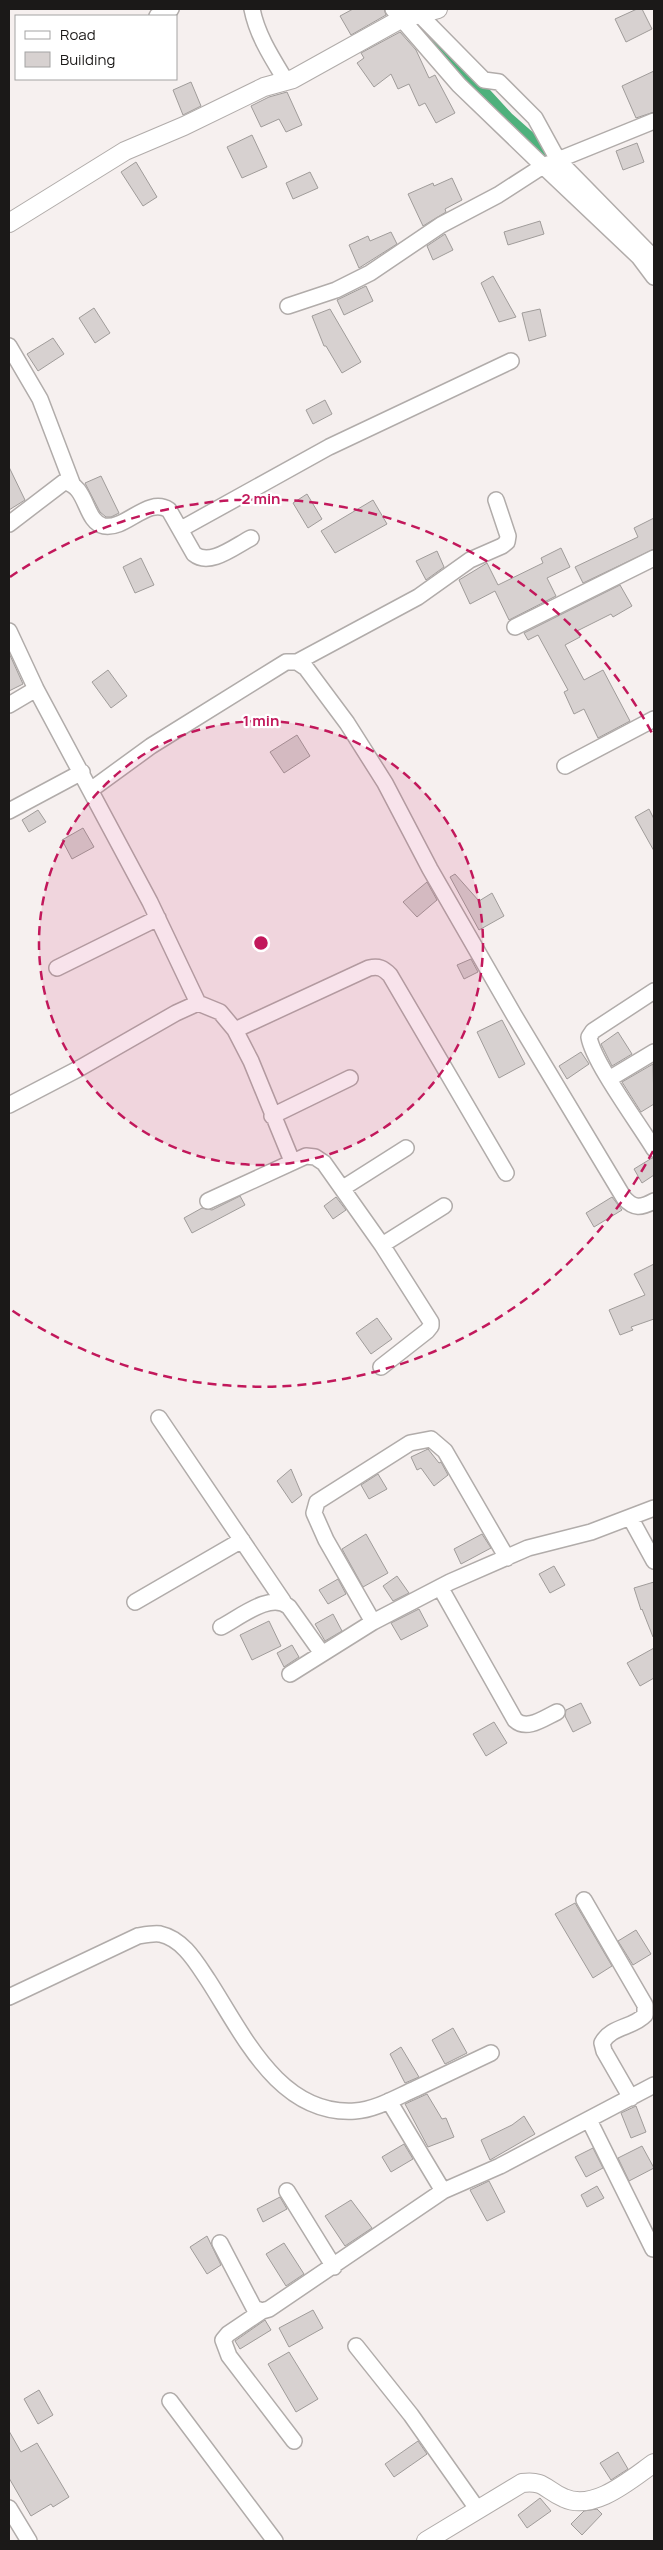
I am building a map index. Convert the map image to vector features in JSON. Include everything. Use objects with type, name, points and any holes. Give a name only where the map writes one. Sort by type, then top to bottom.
[{"type":"street","points":[[159,15],[171,9]]},
{"type":"street","points":[[252,9],[254,20],[270,55],[286,81]]},
{"type":"street","points":[[9,223],[125,151],[184,126],[264,87],[286,81],[417,12]]},
{"type":"street","points":[[417,12],[459,85],[551,163],[654,258]]},
{"type":"street","points":[[417,12],[484,80],[499,82],[535,118],[551,163],[639,257],[654,277]]},
{"type":"street","points":[[288,306],[336,290],[370,272],[441,225],[498,195],[551,163],[654,121]]},
{"type":"street","points":[[9,346],[40,399],[72,483],[77,488],[95,521],[100,525],[107,527],[154,507],[162,506],[169,510],[194,554],[206,560],[251,538]]},
{"type":"street","points":[[181,529],[329,447],[511,361]]},
{"type":"street","points":[[9,524],[54,488],[64,482],[72,483]]},
{"type":"street","points":[[92,789],[151,746],[286,662],[297,662],[418,597],[470,560],[502,546],[507,542],[508,536],[496,500]]},
{"type":"street","points":[[516,627],[654,558]]},
{"type":"street","points":[[9,631],[36,689],[92,789],[158,918],[198,1003],[220,1012],[235,1030],[251,1061],[292,1161]]},
{"type":"street","points":[[297,662],[306,668],[347,723],[385,783],[430,869],[514,1015],[624,1198],[631,1205],[638,1208],[654,1201]]},
{"type":"street","points":[[9,705],[36,689]]},
{"type":"street","points":[[564,766],[654,719]]},
{"type":"street","points":[[9,811],[82,772]]},
{"type":"street","points":[[57,968],[158,918]]},
{"type":"street","points":[[235,1030],[369,968],[376,966],[383,969],[390,975],[506,1173]]},
{"type":"street","points":[[654,991],[593,1031],[588,1037],[609,1079],[654,1149]]},
{"type":"street","points":[[9,1105],[80,1068],[176,1013],[198,1003]]},
{"type":"street","points":[[609,1079],[654,1052]]},
{"type":"street","points":[[272,1116],[350,1078]]},
{"type":"street","points":[[343,1188],[406,1148]]},
{"type":"street","points":[[208,1201],[306,1156],[315,1156],[324,1163],[382,1245],[428,1316],[431,1326],[381,1367]]},
{"type":"street","points":[[382,1245],[444,1206]]},
{"type":"street","points":[[159,1418],[283,1601],[289,1606],[321,1652]]},
{"type":"street","points":[[373,1622],[326,1540],[314,1514],[317,1502],[410,1443],[431,1439],[445,1451],[507,1558]]},
{"type":"street","points":[[290,1674],[321,1652],[440,1587],[528,1548],[565,1540],[631,1519],[654,1508]]},
{"type":"street","points":[[631,1519],[654,1561]]},
{"type":"street","points":[[135,1602],[242,1540]]},
{"type":"street","points":[[440,1587],[515,1720],[520,1725],[527,1726],[557,1712]]},
{"type":"street","points":[[221,1627],[267,1603],[276,1600],[283,1601]]},
{"type":"street","points":[[584,1900],[645,2005],[645,2015],[640,2021],[615,2030],[606,2036],[602,2043],[604,2051],[631,2098]]},
{"type":"street","points":[[9,1997],[138,1936],[159,1934],[180,1944],[197,1963],[266,2068],[280,2084],[314,2104],[336,2111],[357,2111],[389,2101],[491,2053]]},
{"type":"street","points":[[294,2440],[229,2356],[223,2340],[228,2334],[334,2267],[443,2191],[500,2166],[654,2085]]},
{"type":"street","points":[[389,2101],[443,2191]]},
{"type":"street","points":[[589,2120],[653,2249]]},
{"type":"street","points":[[287,2191],[334,2267]]},
{"type":"street","points":[[220,2243],[247,2299],[254,2308],[262,2311]]},
{"type":"street","points":[[356,2346],[422,2429],[478,2510]]},
{"type":"street","points":[[170,2401],[275,2541]]},
{"type":"street","points":[[426,2541],[522,2483],[537,2481],[565,2499],[584,2502],[613,2490],[654,2463]]},
{"type":"street","points":[[9,2508],[29,2541]]},
{"type":"building","points":[[353,9],[384,9],[386,15],[351,35],[340,16]]},
{"type":"building","points":[[637,9],[642,9],[652,29],[626,42],[615,19]]},
{"type":"building","points":[[400,32],[416,50],[429,78],[435,75],[455,113],[436,123],[425,103],[419,106],[409,84],[398,89],[391,74],[374,87],[357,63],[364,58],[361,53]]},
{"type":"building","points":[[654,71],[654,112],[636,118],[622,86]]},
{"type":"building","points":[[191,82],[201,106],[183,115],[173,90]]},
{"type":"building","points":[[287,92],[302,125],[286,132],[279,119],[261,127],[251,106],[269,97]]},
{"type":"building","points":[[252,135],[267,167],[242,178],[227,147]]},
{"type":"building","points":[[637,143],[644,162],[623,170],[616,151]]},
{"type":"building","points":[[136,162],[157,197],[143,206],[121,172]]},
{"type":"building","points":[[310,172],[318,188],[293,199],[286,183]]},
{"type":"building","points":[[452,178],[462,200],[445,209],[446,212],[423,226],[408,194],[433,183],[434,186]]},
{"type":"building","points":[[540,221],[544,234],[508,245],[504,232]]},
{"type":"building","points":[[391,232],[397,244],[359,268],[349,245],[368,236],[370,241]]},
{"type":"building","points":[[445,234],[453,250],[433,260],[427,246]]},
{"type":"building","points":[[493,276],[516,317],[499,322],[481,283]]},
{"type":"building","points":[[366,286],[373,301],[344,315],[337,300]]},
{"type":"building","points":[[94,308],[110,333],[95,343],[79,318]]},
{"type":"building","points":[[330,309],[361,362],[342,373],[326,346],[324,346],[312,316]]},
{"type":"building","points":[[540,309],[546,336],[529,341],[522,313]]},
{"type":"building","points":[[53,338],[64,354],[38,371],[27,354]]},
{"type":"building","points":[[325,400],[332,414],[313,424],[306,410]]},
{"type":"building","points":[[9,467],[25,500],[9,510]]},
{"type":"building","points":[[101,476],[119,513],[111,517],[106,517],[100,512],[85,483]]},
{"type":"building","points":[[307,494],[322,519],[308,528],[293,503]]},
{"type":"building","points":[[373,500],[387,524],[335,553],[321,531]]},
{"type":"building","points":[[654,518],[654,549],[583,583],[575,567],[638,537],[634,528]]},
{"type":"building","points":[[561,548],[570,567],[547,578],[556,596],[509,620],[495,591],[470,604],[459,580],[487,563],[498,585],[543,563],[541,558]]},
{"type":"building","points":[[437,551],[444,567],[426,580],[416,561]]},
{"type":"building","points":[[141,558],[154,585],[135,593],[123,567]]},
{"type":"building","points":[[620,585],[632,606],[613,617],[611,614],[577,631],[580,637],[565,645],[584,680],[603,670],[630,721],[598,738],[584,709],[574,714],[564,692],[568,690],[538,635],[528,640],[524,633]]},
{"type":"building","points":[[9,653],[23,684],[9,691]]},
{"type":"building","points":[[108,670],[127,696],[111,708],[92,682]]},
{"type":"building","points":[[297,735],[310,756],[284,773],[270,752]]},
{"type":"building","points":[[649,809],[654,819],[654,851],[635,817]]},
{"type":"building","points":[[38,810],[46,822],[29,832],[22,820]]},
{"type":"building","points":[[83,828],[94,847],[72,859],[62,840]]},
{"type":"building","points":[[455,874],[479,901],[492,893],[504,916],[479,930],[450,877]]},
{"type":"building","points":[[427,882],[437,900],[417,917],[403,902]]},
{"type":"building","points":[[471,959],[478,972],[464,979],[457,965]]},
{"type":"building","points":[[502,1020],[525,1064],[499,1078],[477,1032]]},
{"type":"building","points":[[618,1032],[632,1054],[612,1066],[601,1044]]},
{"type":"building","points":[[581,1052],[589,1064],[567,1079],[559,1066]]},
{"type":"building","points":[[653,1064],[654,1104],[641,1112],[622,1082]]},
{"type":"building","points":[[654,1158],[654,1175],[642,1183],[634,1169]]},
{"type":"building","points":[[240,1196],[245,1205],[192,1233],[184,1218],[202,1208],[212,1210]]},
{"type":"building","points":[[336,1197],[346,1210],[333,1219],[324,1206]]},
{"type":"building","points":[[612,1197],[622,1210],[594,1227],[586,1213]]},
{"type":"building","points":[[654,1264],[654,1319],[631,1327],[633,1330],[620,1335],[609,1310],[645,1295],[634,1274]]},
{"type":"building","points":[[377,1318],[392,1339],[371,1354],[356,1333]]},
{"type":"building","points":[[428,1449],[439,1463],[441,1462],[448,1475],[434,1486],[421,1468],[417,1470],[411,1457]]},
{"type":"building","points":[[291,1469],[302,1495],[292,1503],[277,1481]]},
{"type":"building","points":[[378,1474],[387,1489],[369,1499],[361,1485]]},
{"type":"building","points":[[366,1534],[388,1573],[363,1587],[342,1549]]},
{"type":"building","points":[[482,1534],[491,1548],[461,1564],[454,1549]]},
{"type":"building","points":[[554,1566],[565,1585],[550,1593],[539,1574]]},
{"type":"building","points":[[397,1576],[409,1593],[393,1601],[383,1586]]},
{"type":"building","points":[[338,1579],[346,1594],[328,1604],[319,1590]]},
{"type":"building","points":[[654,1582],[654,1637],[653,1637],[634,1588]]},
{"type":"building","points":[[419,1609],[428,1626],[401,1640],[391,1623]]},
{"type":"building","points":[[333,1614],[342,1631],[325,1641],[315,1624]]},
{"type":"building","points":[[269,1621],[281,1646],[252,1660],[240,1635]]},
{"type":"building","points":[[292,1645],[299,1657],[284,1667],[277,1653]]},
{"type":"building","points":[[654,1648],[654,1678],[640,1686],[627,1663]]},
{"type":"building","points":[[581,1703],[591,1723],[573,1732],[565,1716],[566,1710]]},
{"type":"building","points":[[494,1722],[507,1743],[486,1756],[473,1734]]},
{"type":"building","points":[[575,1903],[612,1966],[593,1978],[555,1914]]},
{"type":"building","points":[[636,1930],[651,1954],[633,1965],[618,1941]]},
{"type":"building","points":[[453,2028],[467,2053],[445,2064],[432,2040]]},
{"type":"building","points":[[401,2047],[419,2077],[405,2083],[390,2054]]},
{"type":"building","points":[[427,2094],[442,2119],[446,2118],[454,2137],[428,2147],[405,2104]]},
{"type":"building","points":[[636,2106],[646,2132],[631,2138],[621,2113]]},
{"type":"building","points":[[524,2116],[535,2134],[490,2160],[481,2140],[512,2125]]},
{"type":"building","points":[[404,2144],[413,2159],[391,2172],[382,2157]]},
{"type":"building","points":[[642,2146],[654,2168],[629,2181],[618,2158]]},
{"type":"building","points":[[593,2148],[603,2168],[586,2177],[575,2157]]},
{"type":"building","points":[[489,2181],[505,2212],[487,2221],[470,2190]]},
{"type":"building","points":[[597,2186],[604,2198],[587,2207],[581,2195]]},
{"type":"building","points":[[280,2197],[287,2209],[263,2222],[257,2209]]},
{"type":"building","points":[[351,2200],[372,2228],[345,2246],[325,2216]]},
{"type":"building","points":[[207,2236],[221,2265],[207,2274],[190,2247]]},
{"type":"building","points":[[284,2243],[304,2274],[286,2286],[266,2254]]},
{"type":"building","points":[[313,2310],[323,2328],[289,2347],[279,2328]]},
{"type":"building","points":[[265,2320],[271,2330],[240,2349],[235,2341]]},
{"type":"building","points":[[289,2352],[318,2399],[296,2412],[268,2364]]},
{"type":"building","points":[[39,2390],[53,2415],[38,2424],[24,2399]]},
{"type":"building","points":[[9,2431],[21,2452],[37,2443],[69,2497],[53,2507],[51,2504],[31,2516],[9,2478]]},
{"type":"building","points":[[418,2441],[427,2454],[394,2477],[385,2464]]},
{"type":"building","points":[[618,2452],[628,2469],[611,2480],[600,2463]]},
{"type":"building","points":[[540,2498],[551,2511],[527,2528],[518,2515]]},
{"type":"building","points":[[597,2509],[602,2514],[582,2535],[571,2524],[584,2511]]},
{"type":"waterway","points":[[425,17],[438,48],[505,121],[566,175]]}]
